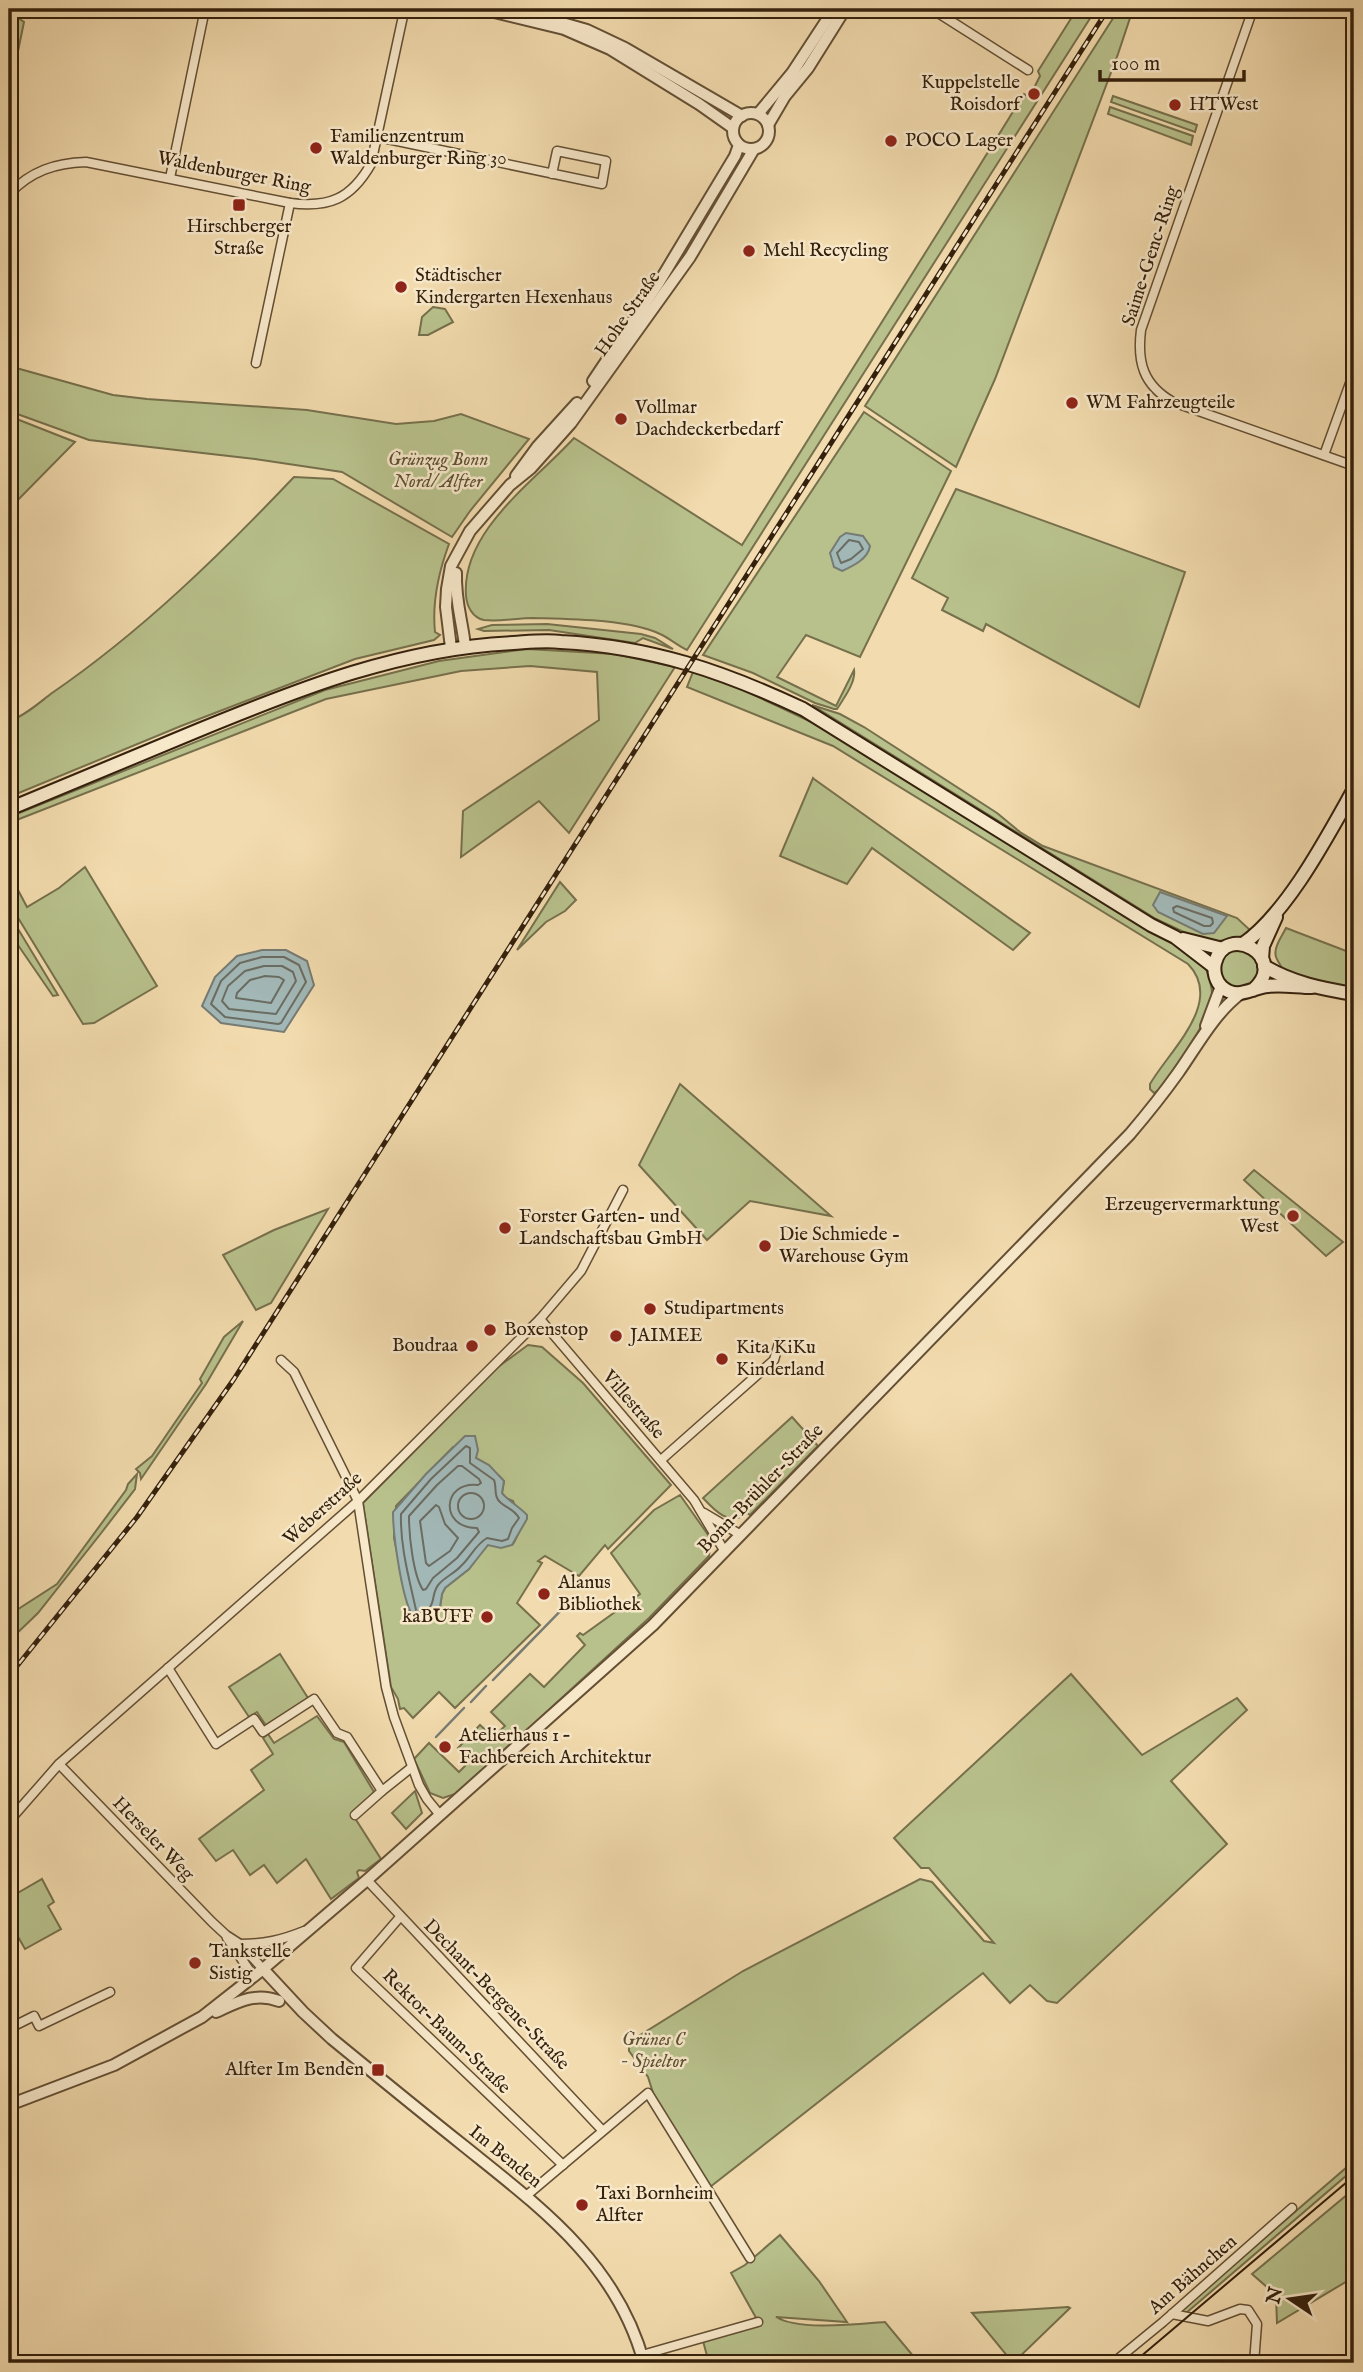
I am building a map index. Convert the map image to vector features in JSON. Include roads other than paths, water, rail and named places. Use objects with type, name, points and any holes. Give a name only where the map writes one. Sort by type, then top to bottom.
[{"type":"main road","points":[[9,809],[302,689],[368,667],[465,646],[558,641],[607,646],[689,663],[745,682],[803,709],[1175,937],[1214,967]]},
{"type":"main road","points":[[1243,944],[1258,932],[1282,904],[1315,856],[1354,789]]},
{"type":"main road","points":[[1253,990],[1262,980],[1263,946],[1282,904]]},
{"type":"main road","points":[[1175,937],[1223,949]]},
{"type":"main road","points":[[1312,987],[1284,976],[1263,963],[1258,952],[1243,944],[1223,949],[1214,967],[1215,977],[1221,986],[1240,994],[1268,985],[1312,987],[1354,994]]},
{"type":"street","points":[[170,178],[205,9]]},
{"type":"street","name":"Waldenburger Ring","points":[[9,194],[25,179],[46,167],[98,163],[290,203],[326,204],[349,192],[359,183],[371,164],[403,16],[407,9]]},
{"type":"street","points":[[482,9],[545,17],[564,29],[610,49],[733,128]]},
{"type":"street","points":[[513,9],[587,30],[625,48],[742,116],[758,114],[792,73],[834,9]]},
{"type":"street","points":[[742,116],[733,128],[739,145],[754,149],[762,146],[768,139],[768,124],[845,9]]},
{"type":"street","points":[[932,9],[1028,70]]},
{"type":"street","name":"Saime-Genc-Ring","points":[[1253,9],[1141,330],[1138,352],[1150,384],[1159,395],[1188,408],[1354,466]]},
{"type":"street","points":[[758,114],[768,124]]},
{"type":"street","points":[[378,137],[552,174],[602,184],[606,161],[557,150],[552,174]]},
{"type":"street","name":"Hohe Straße","points":[[568,420],[659,284],[739,145]]},
{"type":"street","name":"Hohe Straße","points":[[450,648],[447,589],[452,566],[470,531],[510,485],[531,468],[690,257],[754,149]]},
{"type":"street","points":[[256,363],[290,203]]},
{"type":"street","points":[[1324,455],[1354,372]]},
{"type":"street","name":"Hohe Straße","points":[[459,552],[456,604],[465,646]]},
{"type":"street","name":"Bonn-Brühler-Straße","points":[[1200,1038],[1219,997],[1221,986]]},
{"type":"street","name":"Bonn-Brühler-Straße","points":[[9,2105],[114,2066],[202,2017],[254,1977],[367,1880],[653,1625],[1130,1133],[1166,1090],[1200,1038],[1240,994]]},
{"type":"street","name":"Weberstraße","points":[[9,1821],[59,1764],[358,1502],[540,1319],[581,1271],[623,1190]]},
{"type":"street","name":"Villestraße","points":[[540,1319],[702,1511],[725,1552]]},
{"type":"street","points":[[661,1460],[774,1360],[779,1343]]},
{"type":"street","points":[[281,1360],[294,1372],[358,1502],[386,1687],[412,1767],[427,1799],[440,1815]]},
{"type":"street","name":"Villestraße","points":[[702,1511],[741,1535]]},
{"type":"street","points":[[168,1668],[215,1744],[254,1719],[263,1732],[314,1699],[337,1734],[347,1737],[382,1791]]},
{"type":"street","name":"Herseler Weg","points":[[59,1764],[226,1935],[254,1977]]},
{"type":"street","points":[[355,1815],[412,1767]]},
{"type":"street","name":"Dechant-Bergene-Straße","points":[[367,1880],[602,2130]]},
{"type":"street","name":"Rektor-Baum-Straße","points":[[400,1917],[356,1968],[563,2165]]},
{"type":"street","name":"Bonn-Brühler-Straße","points":[[240,1944],[280,1941],[310,1928]]},
{"type":"street","name":"Herseler Weg","points":[[226,1935],[240,1944],[263,1969]]},
{"type":"street","name":"Im Benden","points":[[263,1969],[303,2012],[378,2077],[561,2226],[597,2267],[620,2304],[643,2359]]},
{"type":"street","name":"Im Benden","points":[[254,1977],[279,2001],[303,2012]]},
{"type":"street","points":[[10,2024],[34,2016],[39,2026],[110,1992]]},
{"type":"street","points":[[202,2017],[254,1996],[279,2001]]},
{"type":"street","points":[[526,2196],[648,2093],[750,2258]]},
{"type":"street","name":"Am Bähnchen","points":[[1113,2363],[1292,2208]]},
{"type":"street","points":[[1172,2314],[1208,2321],[1240,2309],[1248,2310],[1257,2324],[1254,2363]]},
{"type":"street","points":[[643,2359],[758,2322]]},
{"type":"water","points":[[846,533],[863,536],[870,546],[863,558],[842,571],[834,567],[830,553],[840,537]]},
{"type":"water","points":[[1160,892],[1227,916],[1214,933],[1203,934],[1158,912],[1153,905]]},
{"type":"water","points":[[262,950],[286,950],[307,961],[314,985],[284,1032],[221,1023],[202,1006],[215,977],[237,956]]},
{"type":"water","points":[[465,1436],[475,1436],[478,1450],[476,1458],[489,1465],[504,1481],[502,1493],[527,1515],[527,1519],[512,1545],[501,1548],[488,1545],[469,1569],[445,1588],[440,1607],[427,1619],[416,1620],[411,1613],[403,1586],[393,1512],[426,1474]]},
{"type":"waterway","points":[[493,1680],[575,1596]]},
{"type":"waterway","points":[[471,1702],[486,1686]]},
{"type":"waterway","points":[[436,1737],[464,1708]]},
{"type":"tram line","points":[[1133,2363],[1354,2176]]},
{"type":"railway","points":[[9,1676],[137,1517],[234,1379],[1108,9]]},
{"type":"place","name":"Kuppelstelle Roisdorf","points":[[1034,94]]},
{"type":"place","name":"HTWest","points":[[1175,105]]},
{"type":"place","name":"POCO Lager","points":[[891,141]]},
{"type":"place","name":"Familienzentrum Waldenburger Ring 30","points":[[316,148]]},
{"type":"place","name":"Hirschberger Straße","points":[[239,205]]},
{"type":"place","name":"Mehl Recycling","points":[[749,251]]},
{"type":"place","name":"Städtischer Kindergarten Hexenhaus","points":[[401,287]]},
{"type":"place","name":"WM Fahrzeugteile","points":[[1072,403]]},
{"type":"place","name":"Vollmar Dachdeckerbedarf","points":[[621,419]]},
{"type":"place","name":"Erzeugervermarktung West","points":[[1293,1216]]},
{"type":"place","name":"Forster Garten- und Landschaftsbau GmbH","points":[[505,1228]]},
{"type":"place","name":"Die Schmiede - Warehouse Gym","points":[[765,1246]]},
{"type":"place","name":"Studipartments","points":[[650,1309]]},
{"type":"place","name":"Boxenstop","points":[[490,1330]]},
{"type":"place","name":"JAIMEE","points":[[616,1336]]},
{"type":"place","name":"Boudraa","points":[[472,1346]]},
{"type":"place","name":"Kita KiKu Kinderland","points":[[722,1359]]},
{"type":"place","name":"Alanus Bibliothek","points":[[544,1594]]},
{"type":"place","name":"kaBUFF","points":[[487,1617]]},
{"type":"place","name":"Atelierhaus 1 – Fachbereich Architektur","points":[[445,1747]]},
{"type":"place","name":"Tankstelle Sistig","points":[[195,1963]]},
{"type":"place","name":"Alfter Im Benden","points":[[378,2070]]},
{"type":"place","name":"Taxi Bornheim Alfter","points":[[582,2205]]},
{"type":"park label","name":"Grünzug Bonn Nord/ Alfter","points":[[438,471]]},
{"type":"park label","name":"Grünes C - Spieltor","points":[[653,2051]]}]
